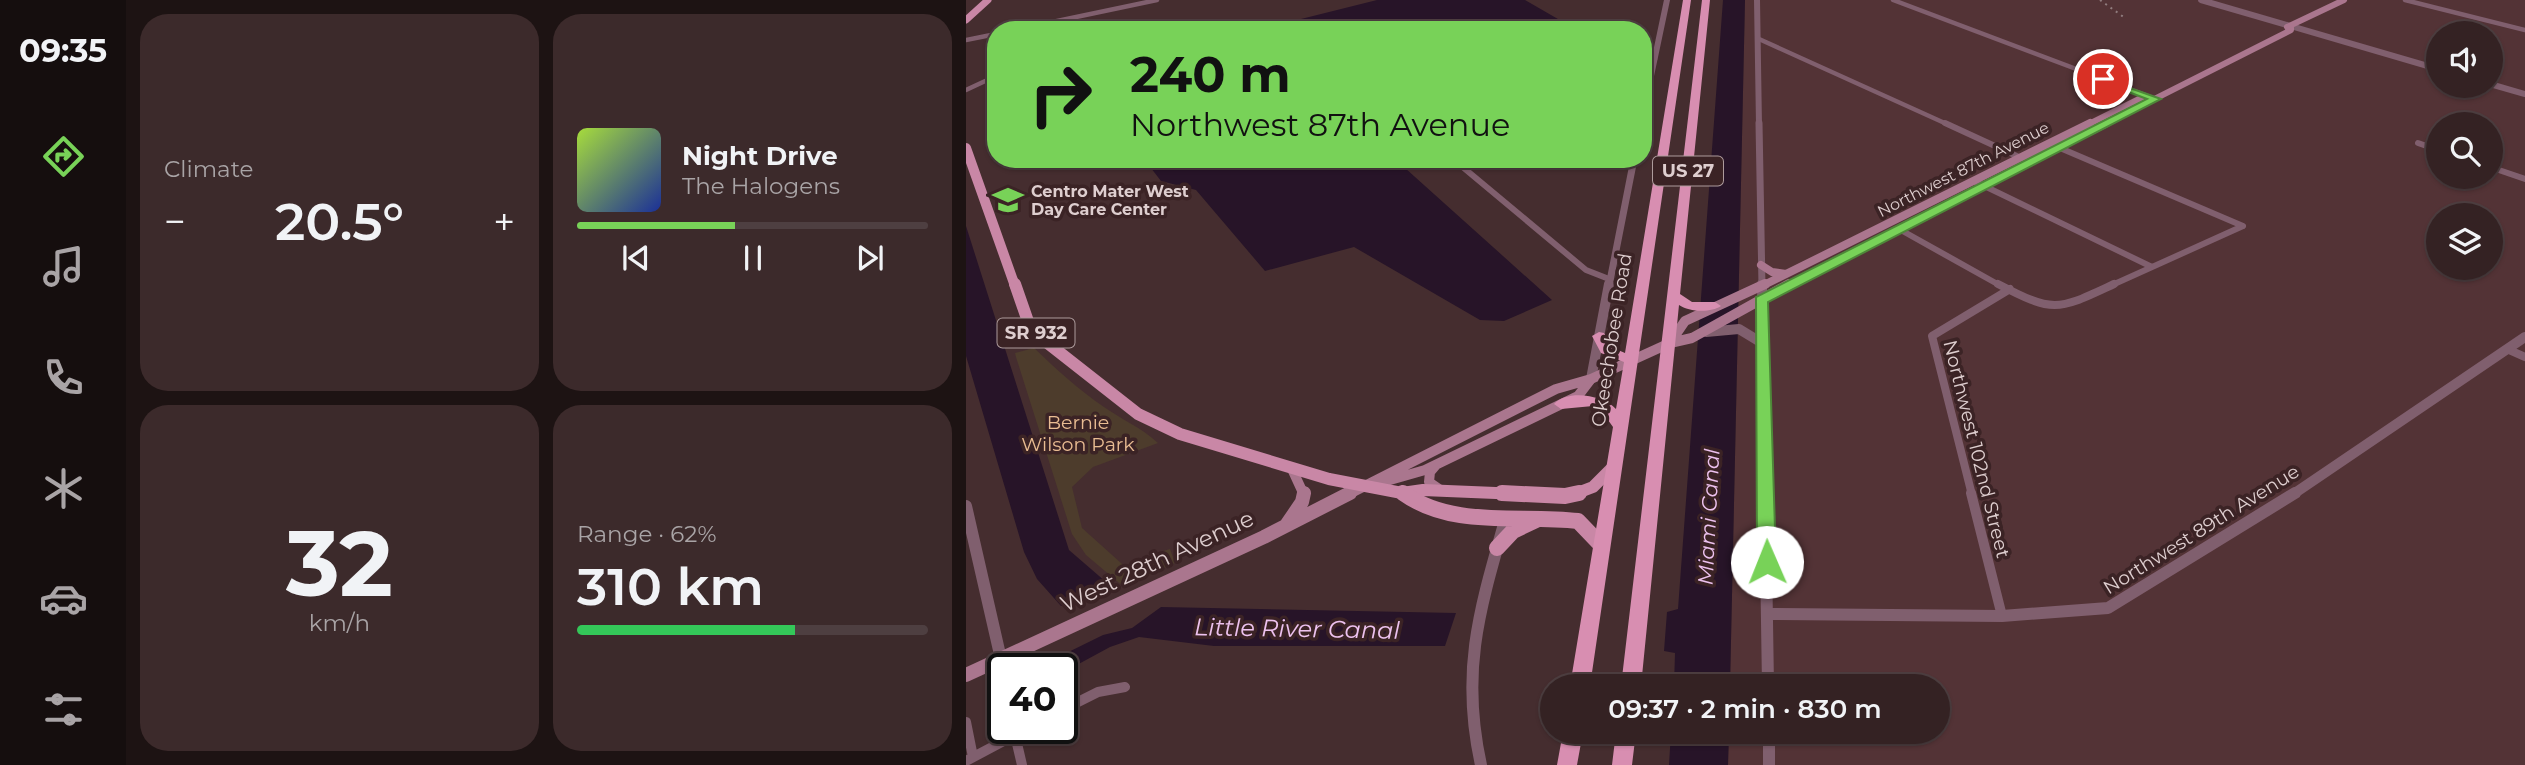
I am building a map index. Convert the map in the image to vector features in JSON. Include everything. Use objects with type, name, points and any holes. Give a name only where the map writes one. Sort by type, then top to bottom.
[{"type":"highway","name":"Okeechobee Road","points":[[1582,674],[1687,0]]},
{"type":"highway","name":"US 27","points":[[1632,674],[1706,0]]},
{"type":"highway","points":[[1675,296],[1696,311],[1715,306]]},
{"type":"highway","points":[[1599,336],[1606,350],[1631,360]]},
{"type":"highway","points":[[1561,404],[1599,401],[1609,408],[1621,427]]},
{"type":"highway","points":[[1567,765],[1571,744]]},
{"type":"highway","points":[[1622,765],[1625,744]]},
{"type":"main road","name":"Northwest 87th Avenue","points":[[1761,286],[2282,28],[2344,0]]},
{"type":"main road","points":[[966,20],[987,1]]},
{"type":"main road","name":"Northwest 87th Avenue","points":[[1761,300],[2291,30],[2291,26]]},
{"type":"main road","name":"SR 932","points":[[966,148],[1031,330],[1138,414],[1180,433],[1292,468],[1402,493],[1442,491],[1577,495],[1597,485],[1615,464]]},
{"type":"main road","points":[[1761,265],[1772,272],[1789,274]]},
{"type":"main road","points":[[1715,306],[1761,286]]},
{"type":"main road","name":"West 28th Avenue","points":[[1014,653],[1285,527],[1556,389],[1591,379],[1670,342],[1692,338],[1761,300]]},
{"type":"main road","name":"West 28th Avenue","points":[[1670,342],[1696,311]]},
{"type":"main road","name":"West 28th Avenue","points":[[1367,486],[1436,465],[1578,396],[1591,379]]},
{"type":"main road","points":[[1459,454],[1491,432],[1499,417]]},
{"type":"main road","points":[[1436,465],[1430,472],[1429,482],[1442,491]]},
{"type":"main road","points":[[1285,527],[1306,495],[1306,488],[1292,468]]},
{"type":"main road","name":"SR 932","points":[[1402,493],[1413,504],[1427,509],[1578,521],[1601,545]]},
{"type":"main road","points":[[1478,493],[1493,502],[1506,517]]},
{"type":"main road","points":[[1497,548],[1513,531],[1539,518]]},
{"type":"main road","name":"West 28th Avenue","points":[[966,675],[987,665]]},
{"type":"street","points":[[987,1],[996,0]]},
{"type":"street","points":[[1057,21],[1157,0]]},
{"type":"street","points":[[1652,73],[1667,0]]},
{"type":"street","points":[[1757,0],[1768,674]]},
{"type":"street","points":[[1892,0],[2156,99]]},
{"type":"street","points":[[2200,0],[2426,65]]},
{"type":"street","points":[[2405,0],[2525,30]]},
{"type":"street","points":[[966,40],[987,35]]},
{"type":"street","points":[[1759,39],[2021,158]]},
{"type":"street","points":[[966,90],[987,80]]},
{"type":"street","points":[[2503,88],[2525,94]]},
{"type":"street","points":[[2418,143],[2426,146]]},
{"type":"street","points":[[1899,229],[2046,307],[2064,307],[2243,226],[2060,148]]},
{"type":"street","points":[[1464,168],[1586,270],[1609,279]]},
{"type":"street","points":[[1591,379],[1632,168]]},
{"type":"street","points":[[2503,171],[2525,179]]},
{"type":"street","points":[[1975,181],[2152,267]]},
{"type":"street","name":"Northwest 102nd Street","points":[[2002,616],[1932,336],[2010,289]]},
{"type":"street","points":[[1705,332],[1739,329],[1750,333],[1762,343]]},
{"type":"street","name":"Northwest 89th Avenue","points":[[1768,614],[2002,616],[2108,608],[2241,529],[2405,421],[2525,337]]},
{"type":"street","points":[[2507,349],[2525,357]]},
{"type":"street","points":[[966,506],[1000,653]]},
{"type":"street","points":[[1482,765],[1469,710],[1469,665],[1506,517]]},
{"type":"street","points":[[1078,702],[1098,692],[1125,687]]},
{"type":"street","points":[[966,722],[969,759],[998,744]]},
{"type":"street","points":[[1017,744],[1022,765]]},
{"type":"street","points":[[1769,744],[1769,765]]},
{"type":"shaded area","points":[[1745,0],[2525,0],[2525,765],[1728,765],[1729,744],[1950,744],[1950,674],[1730,674]]},
{"type":"green space","name":"Bernie Wilson Park","points":[[1034,348],[1086,394],[1158,443],[1093,467],[1072,487],[1082,528],[1131,572],[1158,559],[1157,553],[1170,549],[1175,563],[1124,587],[1086,555],[1072,534],[1015,353]]},
{"type":"water","points":[[1377,0],[1525,0],[1561,21],[1293,21]]},
{"type":"water","name":"Miami Canal","points":[[1723,0],[1745,0],[1730,674],[1674,674],[1675,653],[1664,651],[1667,612],[1678,609]]},
{"type":"water","points":[[1151,168],[1405,168],[1552,300],[1504,321],[1480,320],[1354,247],[1265,271],[1196,190],[1161,181]]},
{"type":"water","points":[[966,226],[1069,550],[1106,582],[1092,595],[1066,605],[1061,606],[1037,579],[1024,552],[966,356]]},
{"type":"water","name":"Little River Canal","points":[[1161,607],[1456,613],[1445,646],[1214,646],[1139,637],[1110,647],[1078,664],[1078,653],[1066,653],[1103,635],[1132,628]]},
{"type":"water","points":[[1670,744],[1729,744],[1728,765],[1669,765]]},
{"type":"railway","points":[[2100,0],[2125,18]]},
{"type":"place","name":"Centro Mater West Day Care Center","points":[[1008,200]]},
{"type":"route","points":[[1767,562],[1761,300],[2156,99],[2103,79]]}]
